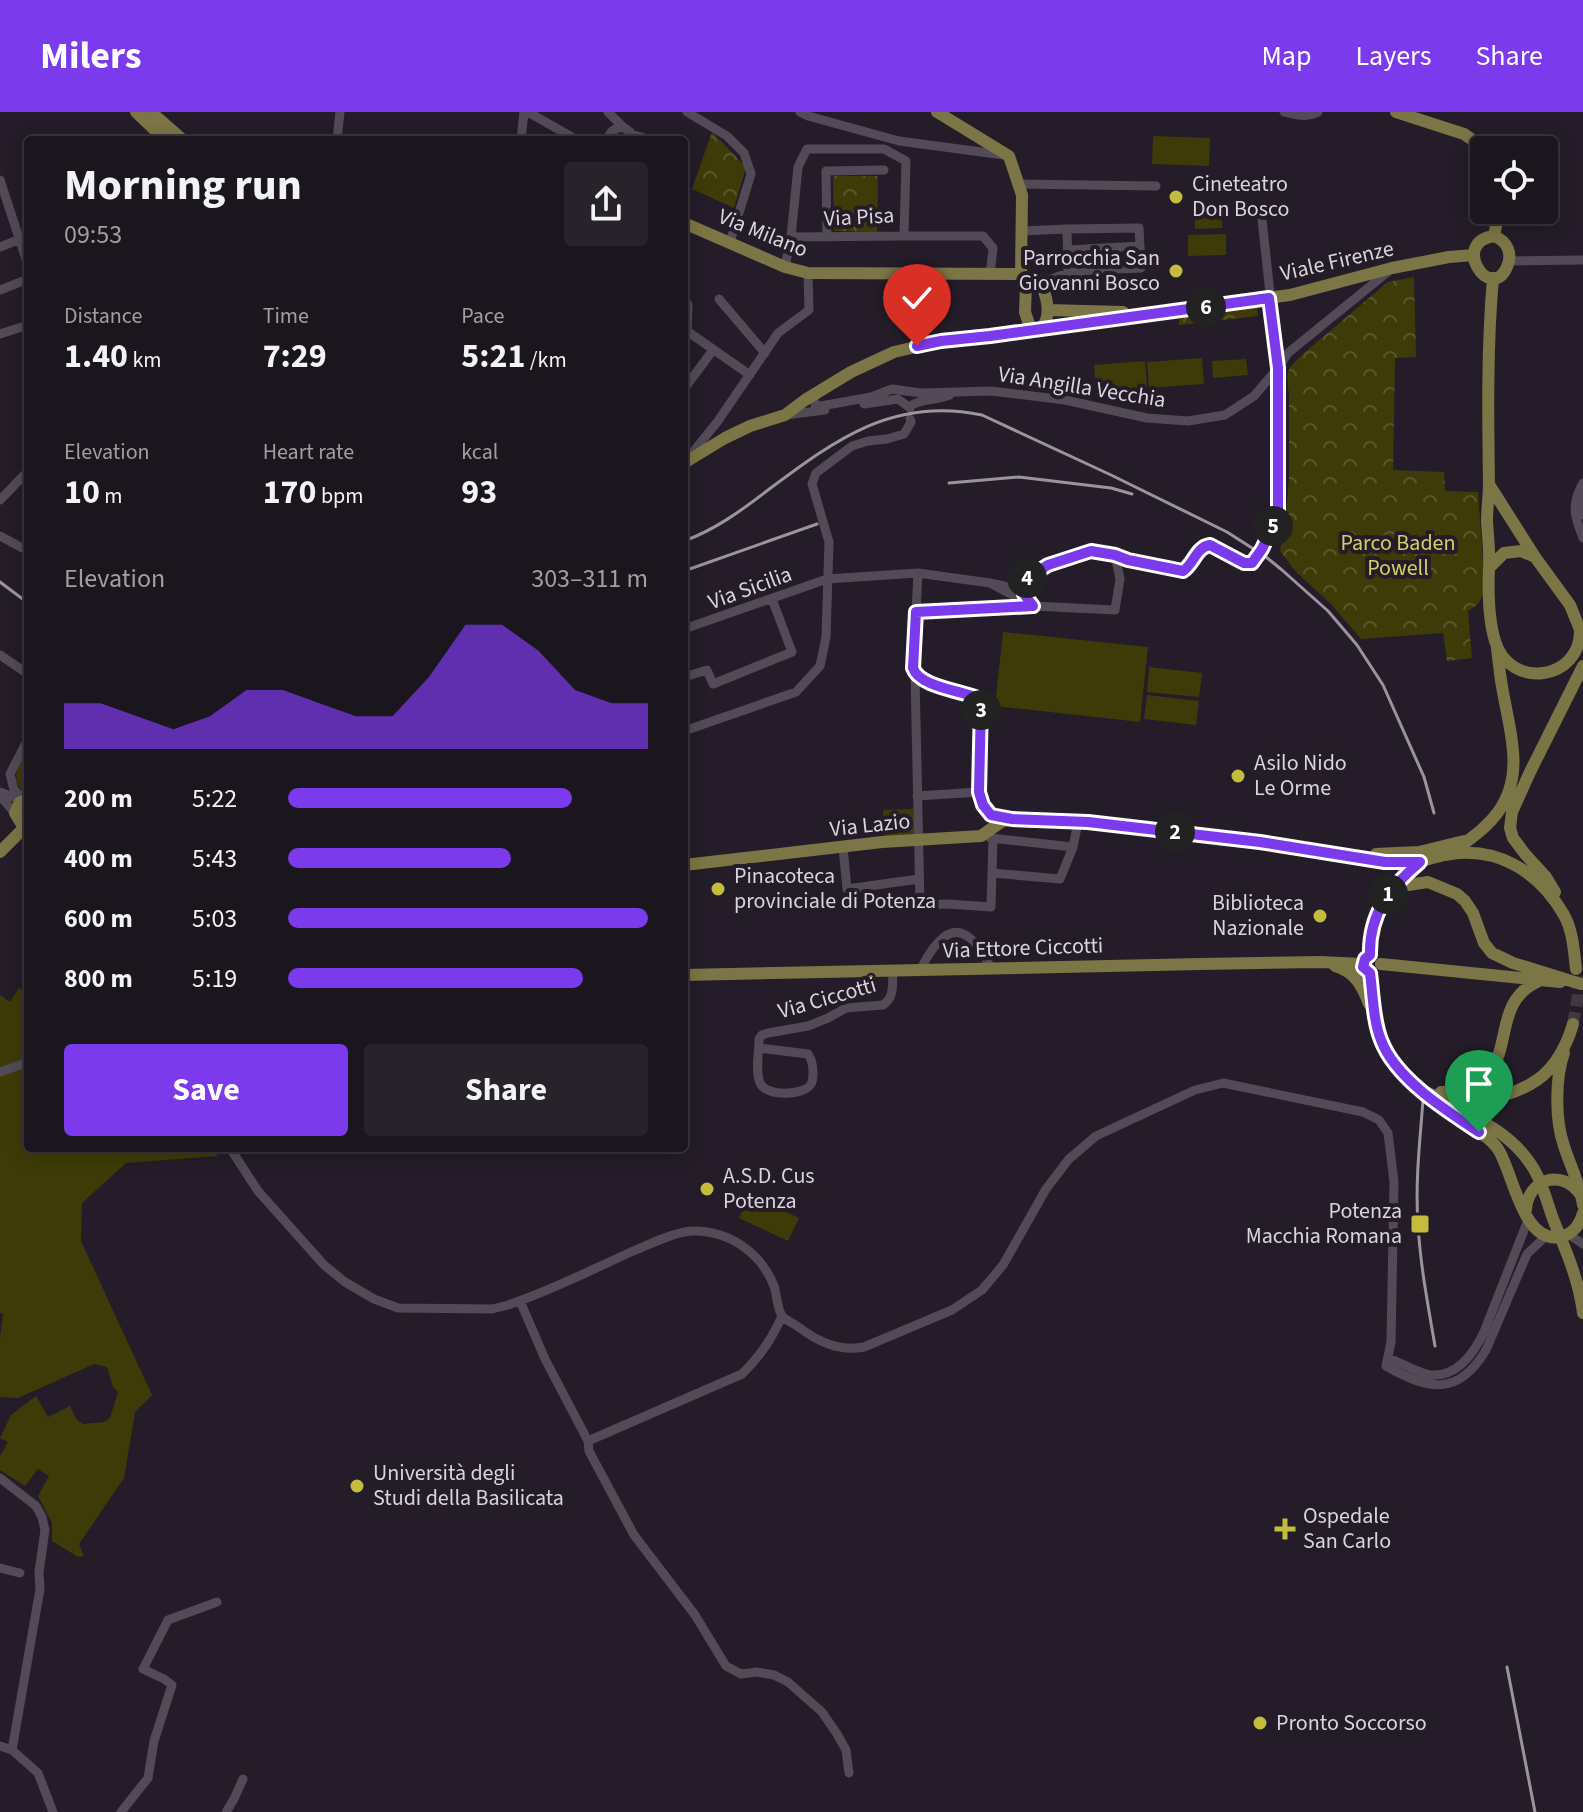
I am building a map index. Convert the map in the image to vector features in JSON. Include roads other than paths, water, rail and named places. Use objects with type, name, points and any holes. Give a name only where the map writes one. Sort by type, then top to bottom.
[{"type":"main road","points":[[136,112],[161,136]]},
{"type":"main road","points":[[151,112],[178,136]]},
{"type":"main road","points":[[937,112],[1009,156],[1022,195],[1022,231],[1030,281],[1026,317],[1030,327],[1039,328],[1047,320],[1048,310],[1030,281]]},
{"type":"main road","points":[[1396,112],[1470,138]]},
{"type":"main road","points":[[1494,236],[1496,224]]},
{"type":"main road","name":"Via Milano","points":[[688,225],[785,267],[808,273],[990,275],[1030,281]]},
{"type":"main road","points":[[1494,236],[1505,243],[1509,261],[1503,273],[1493,278],[1480,273],[1474,255],[1481,241],[1494,236]]},
{"type":"main road","name":"Viale Firenze","points":[[688,461],[750,426],[785,415],[851,372],[894,352],[941,341],[1290,295],[1392,268],[1474,255]]},
{"type":"main road","points":[[1012,819],[1078,822],[1260,842],[1385,862],[1435,857],[1480,831],[1499,811],[1511,786],[1514,768],[1513,742],[1491,626],[1488,584],[1489,331],[1493,278]]},
{"type":"main road","name":"Viale Firenze","points":[[1048,310],[1162,313]]},
{"type":"main road","points":[[1489,483],[1581,626],[1580,657],[1512,812],[1510,828],[1513,838],[1546,877],[1558,898],[1572,941],[1576,969]]},
{"type":"main road","points":[[1489,568],[1504,553],[1521,551],[1535,557]]},
{"type":"main road","points":[[1496,646],[1511,666],[1533,674],[1550,672],[1580,657]]},
{"type":"main road","points":[[0,852],[12,839],[22,820],[17,805],[24,801]]},
{"type":"main road","name":"Via Lazio","points":[[688,865],[918,840],[987,837],[1001,822],[1012,819]]},
{"type":"main road","points":[[1451,849],[1493,855],[1518,867],[1543,888],[1565,917]]},
{"type":"main road","points":[[1420,857],[1387,895],[1376,915],[1370,939],[1367,964],[1376,1022],[1385,1050],[1404,1076],[1497,1147],[1536,1231],[1546,1236],[1561,1237],[1578,1225],[1583,1213]]},
{"type":"main road","points":[[1394,887],[1428,882],[1457,894],[1473,913],[1484,943],[1492,953],[1513,963],[1582,984]]},
{"type":"main road","points":[[1367,964],[1378,957],[1381,964],[1582,984]]},
{"type":"main road","points":[[1320,962],[1353,975],[1362,986],[1376,1022]]},
{"type":"main road","name":"Via Ettore Ciccotti","points":[[688,975],[1320,962],[1367,964]]},
{"type":"main road","points":[[1426,1093],[1453,1091],[1482,1081],[1493,1069],[1500,1053],[1507,1018],[1514,1002],[1525,988],[1541,981]]},
{"type":"main road","points":[[1573,1024],[1560,1064],[1558,1112],[1562,1141],[1583,1205]]},
{"type":"main road","points":[[1426,1093],[1453,1099],[1510,1094],[1537,1080],[1549,1069],[1569,1038]]},
{"type":"main road","points":[[1426,1093],[1500,1131],[1528,1160],[1538,1177],[1572,1264],[1583,1313]]},
{"type":"main road","points":[[1527,1217],[1527,1201],[1531,1192],[1548,1180],[1562,1180],[1570,1184],[1582,1199]]},
{"type":"street","points":[[337,136],[340,112]]},
{"type":"street","points":[[522,136],[526,112],[570,136]]},
{"type":"street","points":[[608,112],[629,134]]},
{"type":"street","points":[[687,112],[727,136],[744,153],[751,174],[730,242]]},
{"type":"street","points":[[800,112],[899,141],[1009,156]]},
{"type":"street","points":[[1284,112],[1304,116],[1318,112]]},
{"type":"street","points":[[608,136],[614,129],[629,134]]},
{"type":"street","name":"Via Pisa","points":[[785,267],[798,167],[807,149],[884,149],[906,161],[904,236],[791,237]]},
{"type":"street","points":[[827,237],[826,171],[884,170]]},
{"type":"street","points":[[0,180],[4,204],[24,252]]},
{"type":"street","points":[[1018,184],[1156,186]]},
{"type":"street","points":[[990,583],[1009,587],[1048,565],[1091,551],[1183,571],[1199,550],[1210,545],[1244,563],[1252,563],[1278,515],[1278,368],[1262,219]]},
{"type":"street","points":[[1022,231],[1139,228],[1141,268],[1068,273],[1030,281]]},
{"type":"street","points":[[1067,229],[1068,273]]},
{"type":"street","points":[[904,236],[983,236],[993,248],[990,275]]},
{"type":"street","points":[[0,247],[20,239]]},
{"type":"street","points":[[1068,250],[1140,246]]},
{"type":"street","points":[[1509,261],[1583,260]]},
{"type":"street","name":"Via Angilla Vecchia","points":[[815,393],[815,405],[821,406],[871,397],[892,389],[921,393],[991,391],[1065,400],[1147,418],[1188,421],[1225,415],[1254,396],[1288,353],[1392,268]]},
{"type":"street","points":[[688,458],[718,421],[778,333],[809,310],[808,273]]},
{"type":"street","points":[[0,290],[24,281]]},
{"type":"street","points":[[719,299],[765,353]]},
{"type":"street","points":[[0,334],[24,326]]},
{"type":"street","points":[[688,331],[750,375]]},
{"type":"street","points":[[688,384],[713,350]]},
{"type":"street","name":"Via Angilla Vecchia","points":[[910,411],[913,403],[937,400],[957,391]]},
{"type":"street","points":[[688,730],[796,692],[820,666],[826,637],[829,542],[812,484],[816,473],[852,446],[904,434],[911,422],[910,411],[898,399],[785,415]]},
{"type":"street","points":[[0,500],[24,475]]},
{"type":"street","points":[[1583,483],[1575,505],[1576,521],[1583,538]]},
{"type":"street","points":[[1583,495],[1583,515]]},
{"type":"street","points":[[0,536],[24,549]]},
{"type":"street","points":[[916,612],[1033,606],[1115,610],[1120,579],[1115,555]]},
{"type":"street","points":[[918,573],[914,672],[920,905],[991,907],[992,873],[987,837],[1073,847]]},
{"type":"street","name":"Via Sicilia","points":[[688,628],[827,579],[918,573],[990,583]]},
{"type":"street","points":[[1024,580],[1024,594],[1033,606]]},
{"type":"street","points":[[990,583],[1033,606]]},
{"type":"street","points":[[688,676],[707,670],[713,684],[792,652],[772,599]]},
{"type":"street","points":[[0,655],[24,671]]},
{"type":"street","points":[[914,672],[923,681],[975,697],[981,703],[979,792],[983,805],[991,815],[1012,819]]},
{"type":"street","points":[[0,785],[10,774],[24,747]]},
{"type":"street","points":[[10,774],[14,790],[24,798]]},
{"type":"street","points":[[917,796],[979,792]]},
{"type":"street","points":[[0,794],[24,800]]},
{"type":"street","points":[[0,794],[22,820]]},
{"type":"street","points":[[992,873],[1060,879],[1073,847],[1078,822]]},
{"type":"street","points":[[843,847],[847,889],[919,879]]},
{"type":"street","points":[[920,971],[929,951],[945,937],[957,933],[967,936],[983,953],[991,968]]},
{"type":"street","name":"Via Ciccotti","points":[[759,1048],[808,1054],[813,1065],[813,1077],[811,1085],[805,1090],[776,1093],[760,1085],[758,1072],[759,1039],[768,1033],[808,1026],[853,1006],[883,1005],[892,994],[893,971]]},
{"type":"street","points":[[0,1072],[24,1063]]},
{"type":"street","points":[[233,1152],[258,1191],[324,1265],[374,1299],[398,1308],[492,1309],[520,1301],[661,1239],[692,1231],[719,1234],[753,1254],[766,1269],[782,1316],[809,1335],[832,1346],[850,1350],[952,1310],[982,1290],[1003,1265],[1046,1189],[1069,1159],[1096,1136],[1195,1090],[1223,1083],[1363,1112],[1379,1120],[1388,1133],[1394,1182],[1391,1342],[1387,1362]]},
{"type":"street","points":[[1387,1362],[1430,1375],[1446,1373],[1466,1360],[1484,1332],[1527,1217]]},
{"type":"street","points":[[1568,1234],[1583,1244]]},
{"type":"street","points":[[1387,1362],[1430,1385],[1447,1384],[1469,1373],[1486,1350],[1527,1254],[1546,1236]]},
{"type":"street","points":[[520,1301],[545,1359],[588,1441],[589,1451],[634,1535],[695,1615],[726,1666],[741,1674],[757,1672],[774,1675],[788,1682],[822,1712],[846,1750],[849,1773]]},
{"type":"street","points":[[588,1441],[742,1374],[758,1359],[782,1316]]},
{"type":"street","points":[[0,1478],[36,1506],[45,1530],[39,1572],[40,1589],[12,1750]]},
{"type":"street","points":[[0,1568],[20,1573]]},
{"type":"street","points":[[121,1812],[148,1778],[154,1741],[172,1685],[143,1669],[168,1620],[217,1602]]},
{"type":"street","points":[[0,1746],[12,1750],[38,1773],[53,1812]]},
{"type":"street","points":[[226,1812],[243,1779]]},
{"type":"tunnel","points":[[1573,1024],[1578,995],[1577,976]]},
{"type":"railway","points":[[688,539],[728,519],[817,455],[867,427],[893,417],[920,412],[950,411],[982,415],[1227,532],[1282,570],[1328,611],[1357,645],[1383,685],[1424,777],[1434,813]]},
{"type":"railway","points":[[949,483],[1019,477],[1111,488],[1132,494]]},
{"type":"railway","points":[[688,570],[817,524]]},
{"type":"railway","points":[[0,582],[24,600]]},
{"type":"railway","points":[[1423,1100],[1417,1208],[1422,1269],[1435,1346]]},
{"type":"railway","points":[[1507,1667],[1535,1812]]},
{"type":"place","name":"Cineteatro Don Bosco","points":[[1176,197]]},
{"type":"place","name":"Parrocchia San Giovanni Bosco","points":[[1176,271]]},
{"type":"place","name":"Asilo Nido Le Orme","points":[[1238,776]]},
{"type":"place","name":"Pinacoteca provinciale di Potenza","points":[[718,889]]},
{"type":"place","name":"Biblioteca Nazionale","points":[[1320,916]]},
{"type":"place","name":"A.S.D. Cus Potenza","points":[[707,1189]]},
{"type":"place","name":"Potenza Macchia Romana","points":[[1420,1224]]},
{"type":"place","name":"Università degli Studi della Basilicata","points":[[357,1486]]},
{"type":"place","name":"Ospedale San Carlo","points":[[1285,1529]]},
{"type":"place","name":"Pronto Soccorso","points":[[1260,1723]]},
{"type":"park label","name":"Parco Baden Powell","points":[[1398,556]]}]
